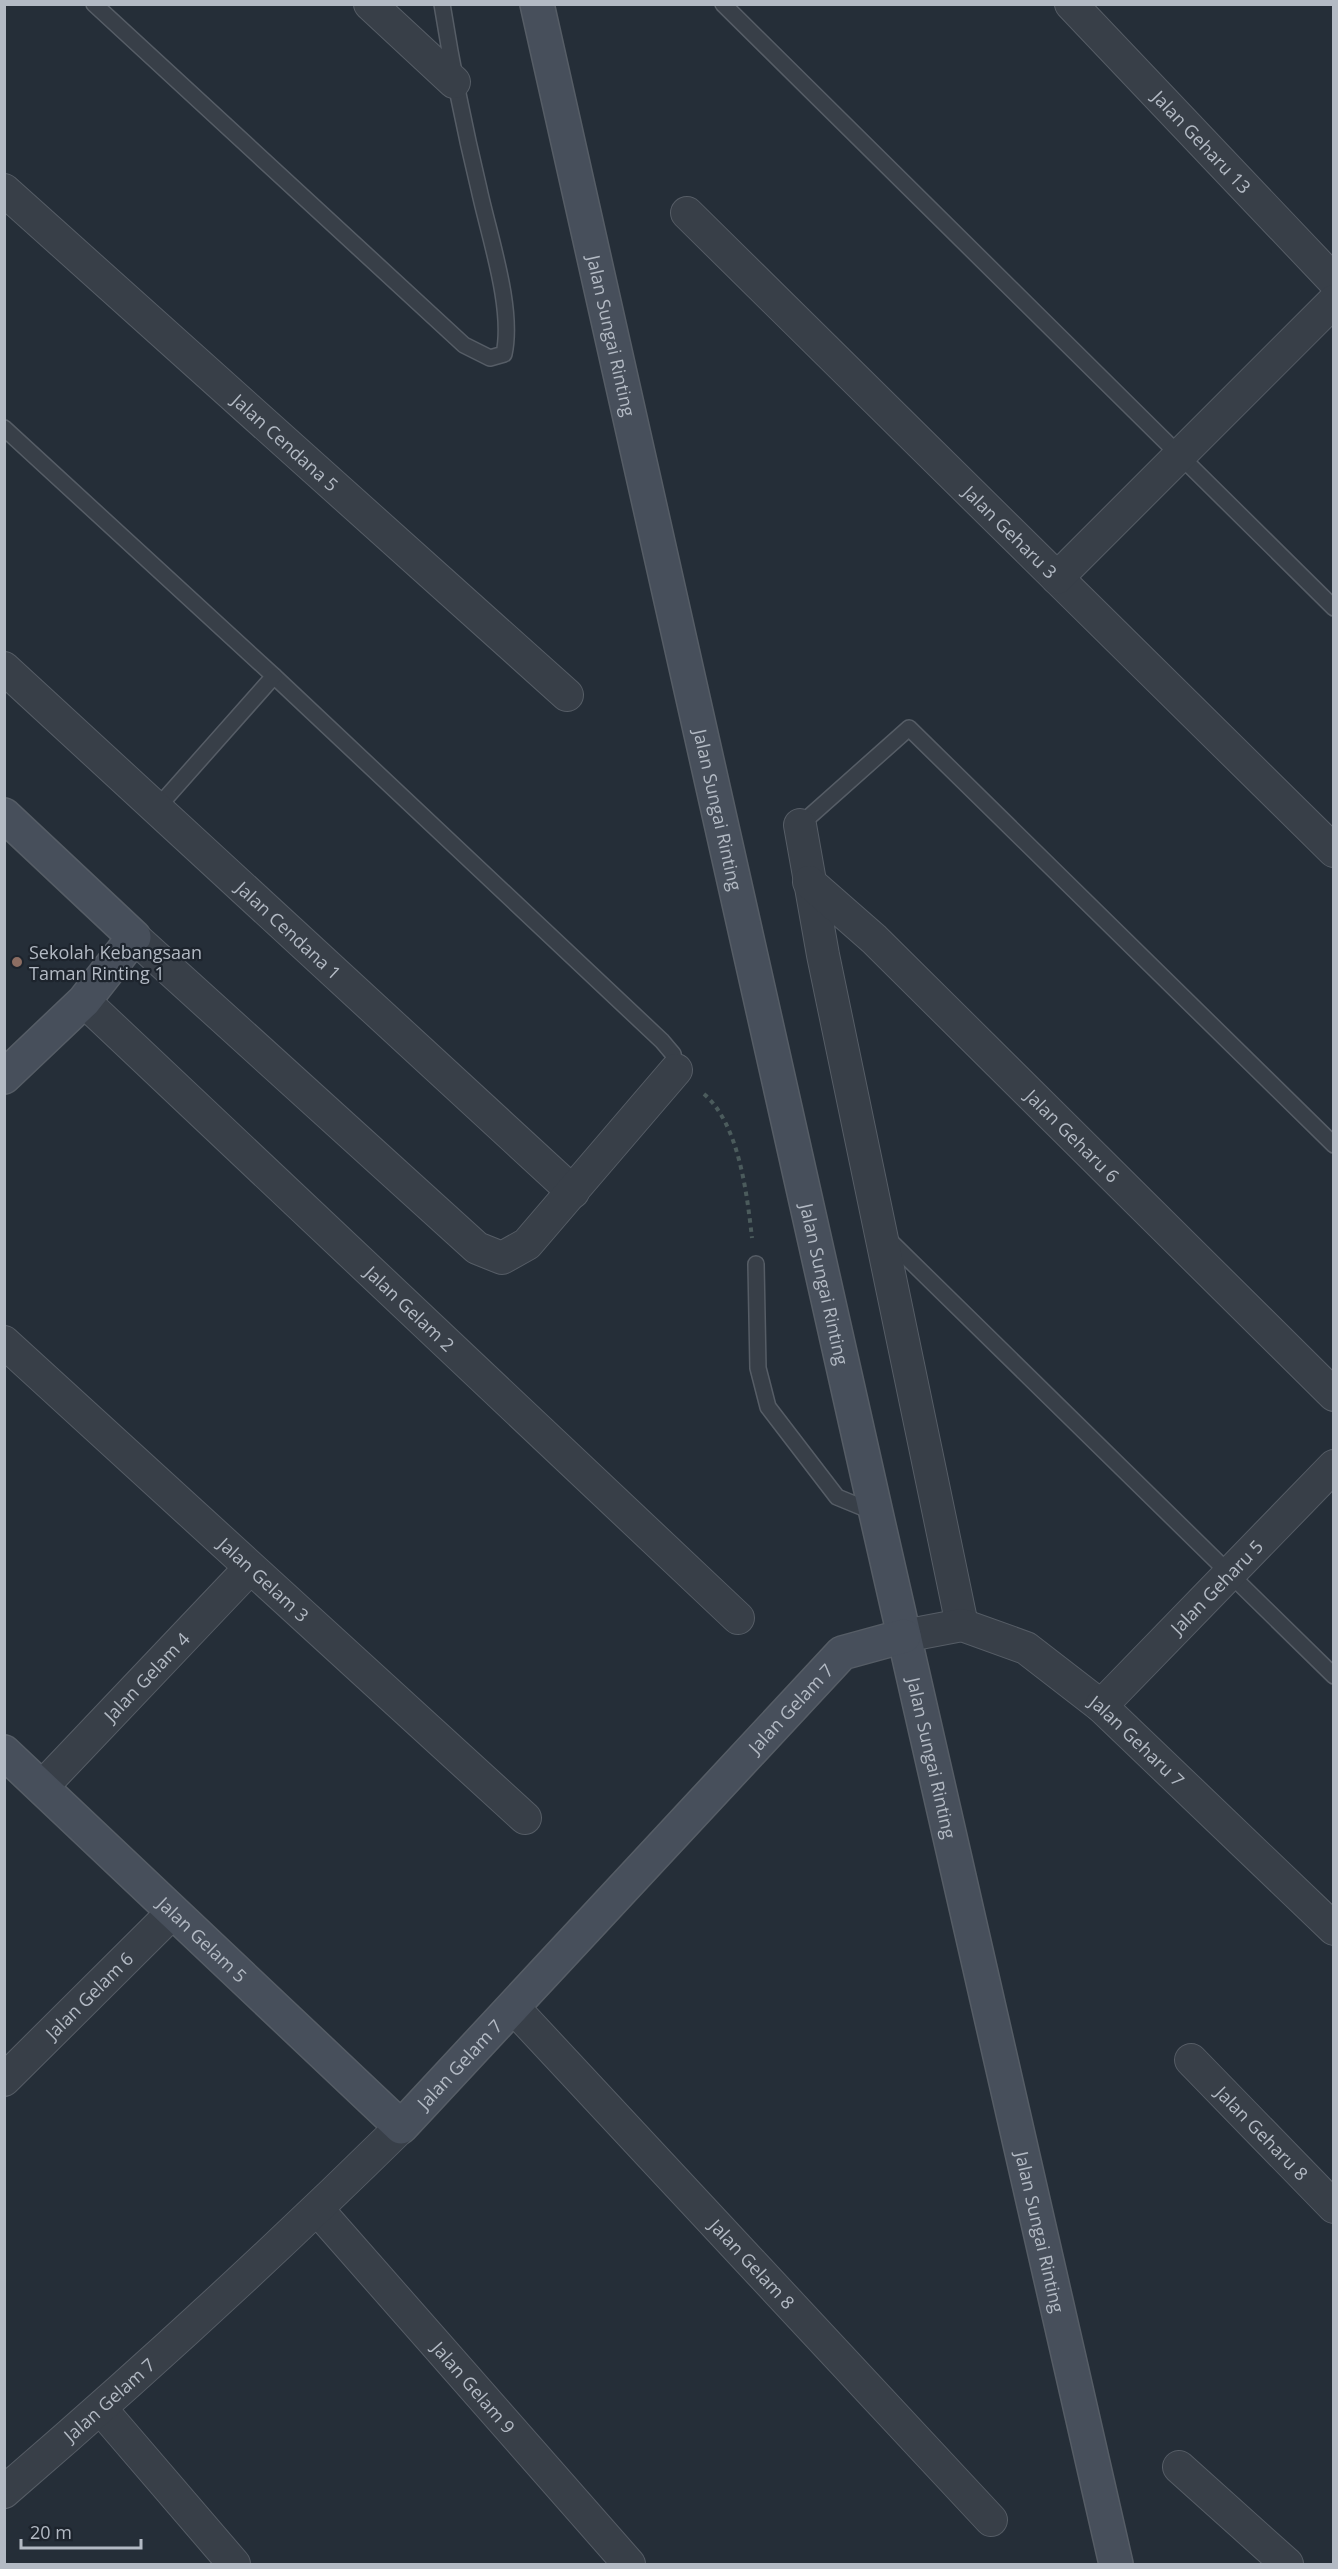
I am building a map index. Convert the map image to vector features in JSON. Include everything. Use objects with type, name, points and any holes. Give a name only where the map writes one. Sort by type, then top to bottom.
[{"type":"street","points":[[370,4],[454,82]]},
{"type":"street","name":"Jalan Sungai Rinting","points":[[537,4],[876,1513],[1116,2565]]},
{"type":"street","name":"Jalan Geharu 13","points":[[1071,4],[1334,281]]},
{"type":"street","name":"Jalan Cendana 5","points":[[4,190],[567,695]]},
{"type":"street","name":"Jalan Geharu 3","points":[[687,213],[1334,851]]},
{"type":"street","points":[[1057,578],[1334,301]]},
{"type":"street","name":"Jalan Cendana 1","points":[[4,668],[573,1192]]},
{"type":"street","points":[[4,815],[134,937],[477,1248],[502,1258],[527,1244],[676,1070]]},
{"type":"street","points":[[800,825],[809,882],[962,1625],[904,1636]]},
{"type":"street","name":"Jalan Geharu 6","points":[[809,882],[874,939],[1334,1395]]},
{"type":"street","points":[[4,1077],[84,1001],[134,937]]},
{"type":"street","name":"Jalan Gelam 2","points":[[84,1001],[738,1618]]},
{"type":"street","name":"Jalan Gelam 3","points":[[4,1342],[525,1818]]},
{"type":"street","name":"Jalan Geharu 5","points":[[1101,1706],[1334,1466]]},
{"type":"street","name":"Jalan Gelam 4","points":[[42,1787],[250,1568]]},
{"type":"street","name":"Jalan Geharu 7","points":[[962,1625],[1026,1648],[1101,1706],[1334,1929]]},
{"type":"street","name":"Jalan Gelam 7","points":[[4,2492],[101,2409],[318,2210],[401,2127],[842,1653],[904,1636]]},
{"type":"street","name":"Jalan Gelam 5","points":[[4,1752],[401,2127]]},
{"type":"street","name":"Jalan Gelam 6","points":[[4,2080],[173,1911]]},
{"type":"street","name":"Jalan Gelam 8","points":[[513,2007],[991,2520]]},
{"type":"street","name":"Jalan Geharu 8","points":[[1191,2060],[1334,2207]]},
{"type":"street","name":"Jalan Gelam 9","points":[[318,2210],[629,2565]]},
{"type":"street","points":[[101,2409],[234,2565]]},
{"type":"street","points":[[1179,2467],[1287,2565]]},
{"type":"lane","points":[[94,4],[464,345],[490,358],[504,354],[508,336],[501,284],[454,82],[442,4]]},
{"type":"lane","points":[[723,4],[1334,608]]},
{"type":"lane","points":[[4,428],[274,676],[663,1041],[673,1054],[676,1070]]},
{"type":"lane","points":[[157,808],[274,676]]},
{"type":"lane","points":[[800,825],[909,728],[1334,1145]]},
{"type":"lane","points":[[880,1231],[1334,1676]]},
{"type":"lane","points":[[756,1264],[758,1368],[768,1407],[786,1434],[837,1497],[876,1513]]},
{"type":"path","points":[[676,1070],[708,1098],[732,1135],[746,1193],[756,1264]]},
{"type":"place","name":"Sekolah Kebangsaan Taman Rinting 1","points":[[17,962]]}]
